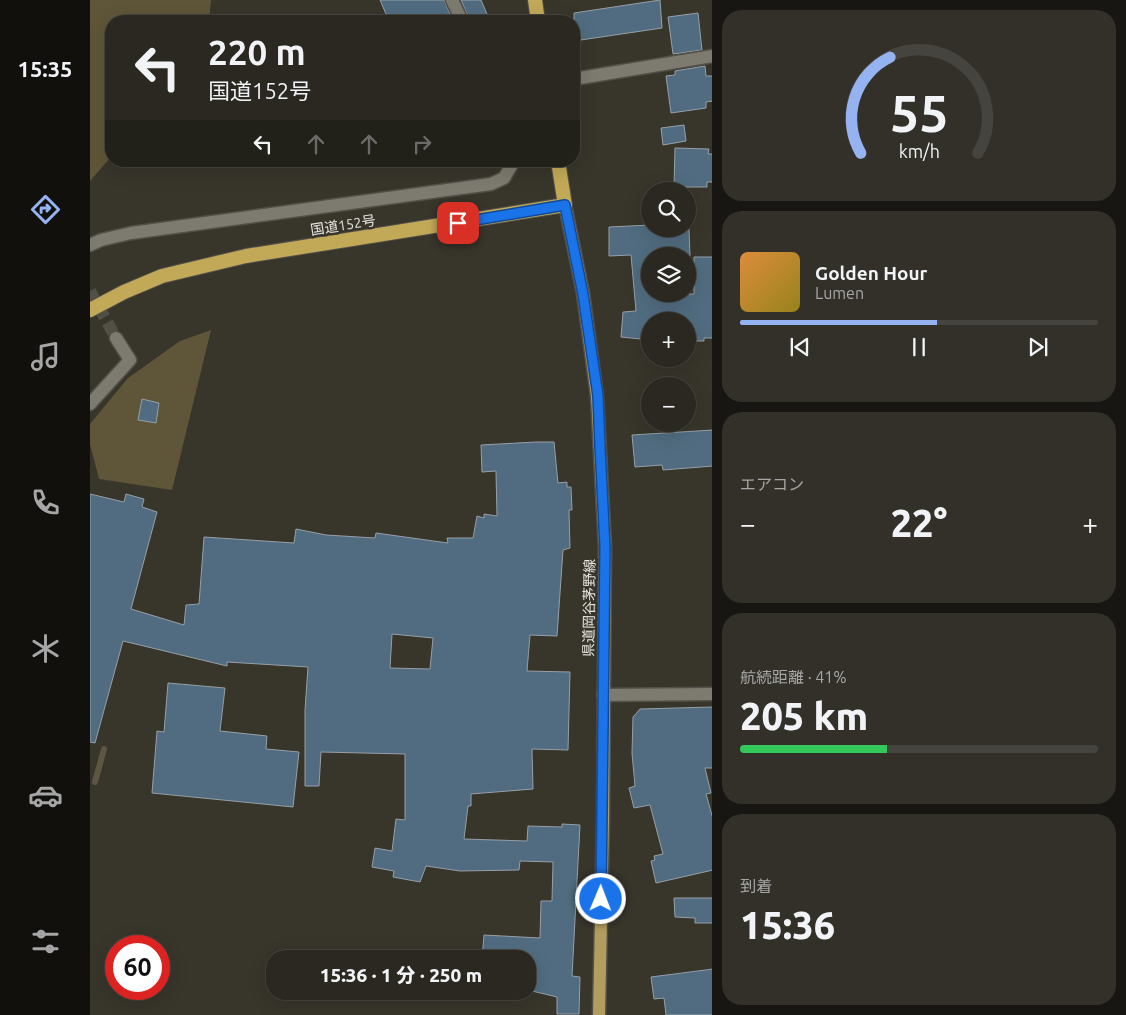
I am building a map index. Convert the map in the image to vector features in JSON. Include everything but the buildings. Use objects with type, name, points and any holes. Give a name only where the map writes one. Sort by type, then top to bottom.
[{"type":"highway","points":[[535,0],[537,15]]},
{"type":"highway","points":[[559,167],[565,205]]},
{"type":"highway","name":"国道152号","points":[[90,310],[124,292],[162,276],[246,256],[565,205]]},
{"type":"main road","name":"県道岡谷茅野線","points":[[565,205],[583,294],[598,396],[605,547],[603,822],[599,1015]]},
{"type":"street","points":[[452,0],[459,15]]},
{"type":"street","points":[[580,78],[712,56]]},
{"type":"street","points":[[90,245],[101,240],[130,233],[490,184],[504,178],[510,167]]},
{"type":"street","points":[[90,404],[130,360],[116,338]]},
{"type":"street","points":[[603,695],[712,694]]},
{"type":"shaded area","points":[[90,0],[211,0],[210,15],[105,15],[105,164],[90,181]]},
{"type":"shaded area","points":[[211,330],[172,490],[99,479],[90,444],[90,424],[128,378],[180,341]]},
{"type":"waterway","points":[[95,782],[104,749]]},
{"type":"tunnel","points":[[90,291],[116,338]]},
{"type":"route","points":[[458,223],[565,205],[572,237],[583,294],[598,396],[605,547],[601,899]]}]
